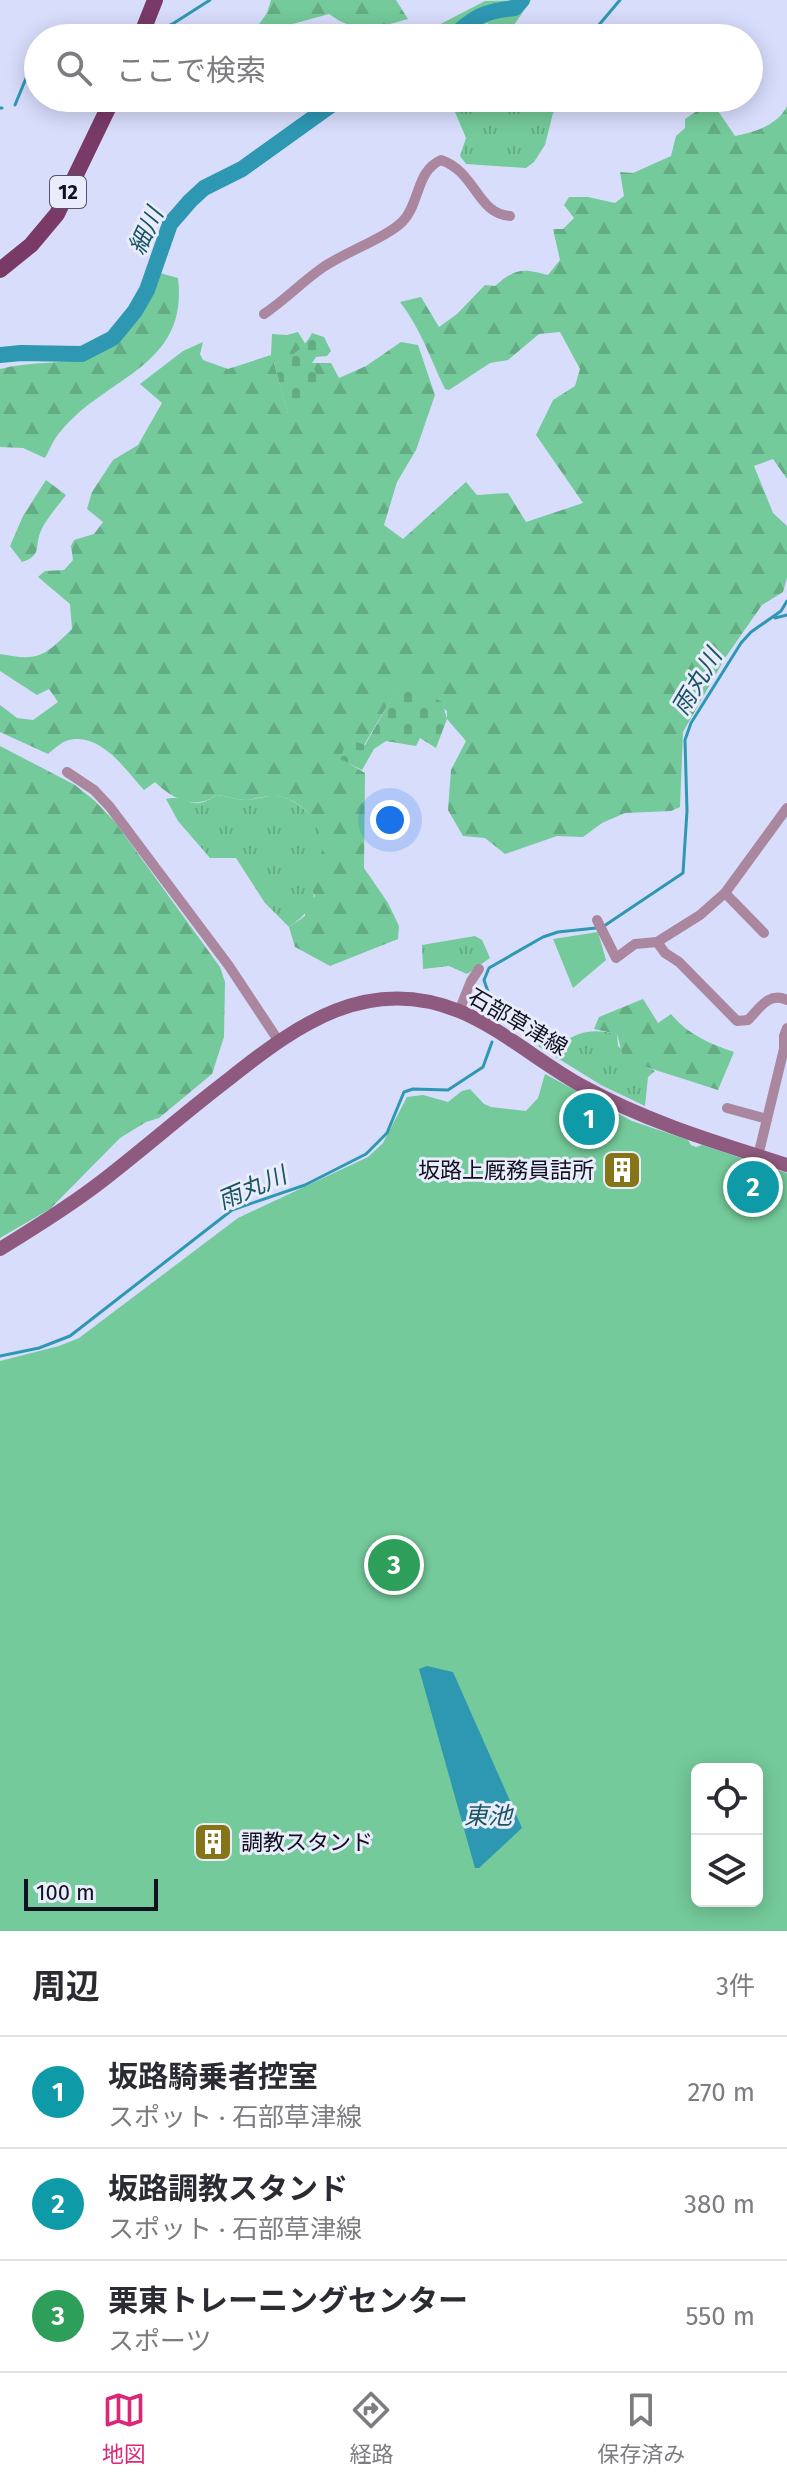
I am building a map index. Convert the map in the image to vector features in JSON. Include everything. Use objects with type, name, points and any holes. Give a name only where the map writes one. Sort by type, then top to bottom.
[{"type":"main road","points":[[146,24],[155,0]]},
{"type":"main road","name":"12","points":[[0,270],[31,245],[57,214],[106,112]]},
{"type":"main road","name":"石部草津線","points":[[0,1249],[106,1178],[278,1040],[331,1011],[369,1000],[418,999],[459,1011],[582,1086],[631,1111],[787,1165]]},
{"type":"street","points":[[264,314],[288,298],[321,268],[402,223],[425,173],[432,164],[441,160],[463,172],[489,209],[498,216],[510,216]]},
{"type":"street","points":[[67,772],[94,790],[110,807],[229,966],[278,1040]]},
{"type":"street","points":[[598,925],[616,958],[635,944],[657,942],[700,915],[725,893],[787,808]]},
{"type":"street","points":[[725,893],[764,933]]},
{"type":"street","points":[[657,942],[737,1021],[748,1020],[769,998],[787,1000]]},
{"type":"street","points":[[459,1011],[479,969]]},
{"type":"street","points":[[758,1156],[787,1028]]},
{"type":"street","points":[[727,1108],[767,1119]]},
{"type":"green space","points":[[271,0],[396,0],[408,19],[388,24],[348,24],[329,14],[293,24],[259,24]]},
{"type":"green space","points":[[531,0],[515,24],[441,24],[485,1]]},
{"type":"green space","points":[[787,106],[787,479],[773,459],[754,466],[773,513],[787,526],[787,578],[783,592],[762,605],[725,658],[683,732],[680,807],[671,811],[625,813],[602,823],[583,837],[557,836],[505,854],[485,838],[463,836],[448,810],[451,770],[466,741],[447,719],[447,711],[402,681],[364,745],[340,758],[365,773],[364,868],[388,903],[399,926],[398,939],[330,966],[295,947],[289,927],[305,916],[305,904],[315,896],[306,875],[317,863],[322,848],[314,822],[296,803],[272,796],[247,800],[216,795],[200,802],[184,801],[155,782],[144,790],[111,754],[92,742],[69,740],[48,754],[0,732],[0,705],[17,718],[33,720],[58,702],[49,689],[37,695],[0,671],[0,654],[24,657],[41,654],[72,629],[70,604],[38,577],[45,571],[64,570],[73,560],[71,546],[74,540],[94,534],[103,522],[87,509],[92,492],[113,460],[138,445],[162,403],[140,384],[183,351],[203,342],[200,354],[203,360],[228,369],[271,355],[272,334],[298,332],[306,345],[293,356],[274,363],[289,417],[312,363],[331,363],[339,378],[366,366],[401,342],[418,345],[435,395],[416,450],[397,482],[384,525],[403,539],[466,482],[477,495],[508,493],[526,522],[583,503],[536,435],[553,400],[575,386],[580,369],[560,332],[539,334],[508,360],[490,363],[449,390],[445,389],[420,333],[400,302],[421,297],[439,327],[457,314],[485,285],[495,286],[520,271],[548,275],[560,260],[553,229],[563,229],[574,218],[564,205],[569,197],[588,197],[615,203],[624,196],[620,172],[633,173],[671,156],[676,136],[685,128],[685,119],[696,112],[719,112],[735,136],[772,123]]},
{"type":"green space","points":[[455,112],[554,112],[545,145],[526,168],[466,164],[460,156],[466,138]]},
{"type":"green space","points":[[160,273],[178,278],[178,308],[171,332],[158,351],[79,412],[54,440],[45,458],[23,448],[0,447],[0,369],[77,359],[101,352],[133,323]]},
{"type":"green space","points":[[312,333],[324,337],[331,351],[327,356],[316,357],[312,363],[323,391],[289,418],[274,363],[296,352]]},
{"type":"green space","points":[[46,480],[66,495],[42,528],[35,554],[22,562],[10,546],[23,516]]},
{"type":"green space","points":[[402,680],[442,702],[447,719],[436,748],[420,738],[416,746],[386,741],[374,749],[362,770],[340,759],[348,739],[365,745]]},
{"type":"green space","points":[[0,746],[75,785],[95,801],[115,822],[220,967],[225,982],[224,1037],[212,1074],[159,1118],[120,1138],[50,1209],[0,1238]]},
{"type":"green space","points":[[216,795],[246,800],[273,796],[285,798],[301,807],[315,821],[323,850],[317,867],[314,896],[305,914],[289,927],[265,903],[236,858],[210,858],[178,821],[166,799],[200,803]]},
{"type":"green space","points":[[598,932],[606,960],[573,988],[553,939]]},
{"type":"green space","points":[[475,936],[482,940],[490,958],[467,974],[449,966],[423,969],[422,945]]},
{"type":"green space","points":[[643,999],[658,1023],[671,1014],[700,1038],[734,1052],[718,1090],[624,1060],[617,1034],[594,1029],[599,1017]]},
{"type":"green space","points":[[542,1022],[561,1044],[588,1032],[617,1034],[618,1046],[636,1062],[655,1071],[648,1077],[645,1106],[601,1085],[538,1046],[547,1035],[538,1025]]},
{"type":"green space","points":[[545,1074],[632,1121],[688,1140],[696,1147],[702,1145],[787,1173],[787,1931],[0,1931],[0,1361],[79,1338],[238,1218],[368,1157],[383,1143],[407,1097],[423,1095],[448,1102],[470,1089],[491,1107],[526,1111],[538,1098]]},
{"type":"water","name":"東池","points":[[427,1666],[453,1672],[522,1828],[479,1868],[475,1868],[419,1669]]},
{"type":"waterway","points":[[172,24],[210,0]]},
{"type":"waterway","points":[[468,24],[480,16],[515,8],[522,0]]},
{"type":"waterway","name":"細川","points":[[600,24],[620,0]]},
{"type":"waterway","points":[[15,105],[24,83]]},
{"type":"waterway","name":"細川","points":[[0,355],[82,354],[113,338],[147,290],[170,224],[190,201],[204,188],[242,169],[321,112]]},
{"type":"waterway","name":"雨丸川","points":[[604,926],[683,873],[687,811],[685,740],[691,723],[741,643],[781,611],[787,601]]},
{"type":"waterway","points":[[775,618],[787,615]]},
{"type":"waterway","name":"雨丸川","points":[[495,1012],[484,980],[489,968],[543,937],[558,932],[596,928]]},
{"type":"waterway","name":"雨丸川","points":[[0,1356],[39,1348],[70,1336],[232,1210],[305,1185],[366,1154],[387,1133],[404,1092],[413,1089],[448,1090],[483,1067],[492,1042]]},
{"type":"place","name":"坂路騎乗者控室","points":[[589,1119]]},
{"type":"place","name":"坂路上厩務員詰所","points":[[622,1170]]},
{"type":"place","name":"坂路調教スタンド","points":[[753,1187]]},
{"type":"place","name":"栗東トレーニングセンター","points":[[394,1565]]},
{"type":"place","name":"調教スタンド","points":[[213,1842]]}]
